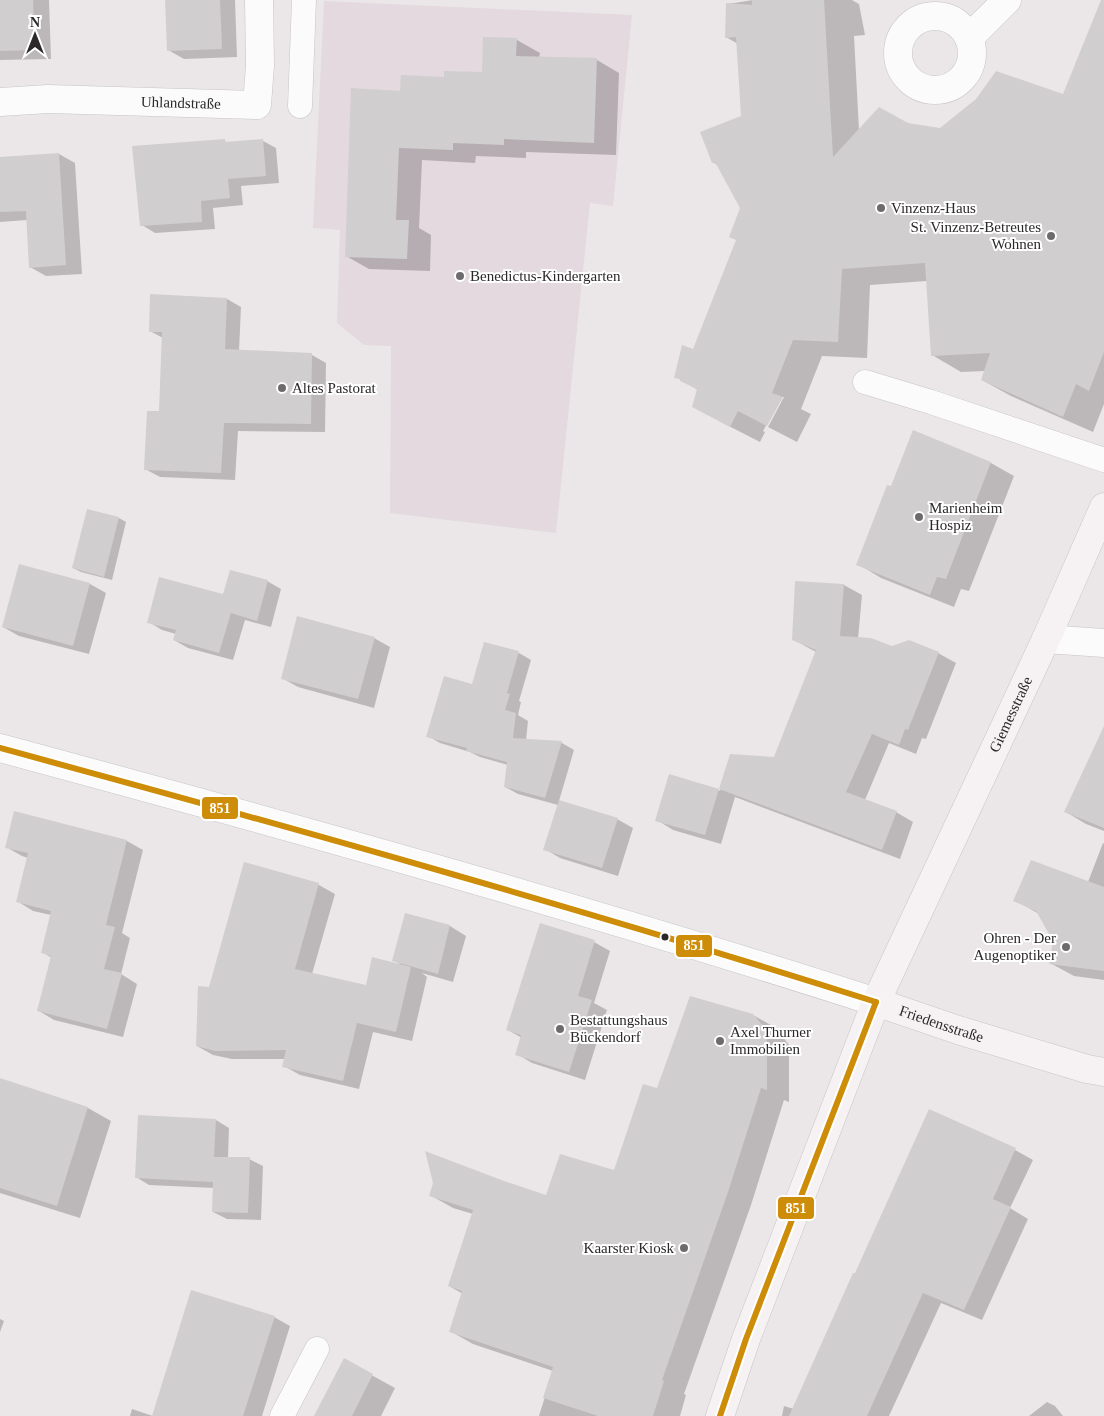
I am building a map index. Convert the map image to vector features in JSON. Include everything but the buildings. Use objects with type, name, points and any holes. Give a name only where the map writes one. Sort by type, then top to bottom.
[{"type":"main road","name":"Giemesstraße","points":[[720,1416],[746,1339],[876,1002],[1046,639],[1104,507]]},
{"type":"main road","name":"Friedensstraße","points":[[876,1002],[958,1030],[1087,1069],[1104,1072]]},
{"type":"street","name":"Uhlandstraße","points":[[0,102],[48,99],[257,105],[260,65],[259,0]]},
{"type":"street","points":[[969,38],[1007,0]]},
{"type":"street","points":[[1046,639],[1104,643]]},
{"type":"street","name":"Friedensstraße","points":[[0,748],[194,800],[523,894],[876,1002]]},
{"type":"lane","points":[[300,106],[304,0]]},
{"type":"lane","points":[[865,382],[1104,460]]},
{"type":"lane","points":[[282,1416],[317,1349]]},
{"type":"shaded area","name":"Benedictus-Kindergarten","points":[[324,1],[632,15],[613,206],[590,203],[556,533],[390,513],[391,346],[364,345],[337,323],[340,230],[313,228]]},
{"type":"transit line","name":"851","points":[[0,748],[440,871],[876,1002]]},
{"type":"transit line","name":"851","points":[[720,1416],[746,1339],[876,1002]]},
{"type":"place","name":"Vinzenz-Haus","points":[[881,208]]},
{"type":"place","name":"St. Vinzenz-Betreutes Wohnen","points":[[1051,236]]},
{"type":"place","name":"Benedictus-Kindergarten","points":[[460,276]]},
{"type":"place","name":"Altes Pastorat","points":[[282,388]]},
{"type":"place","name":"Marienheim Hospiz","points":[[919,517]]},
{"type":"place","name":"Ohren - Der Augenoptiker","points":[[1066,947]]},
{"type":"place","name":"Bestattungshaus Bückendorf","points":[[560,1029]]},
{"type":"place","name":"Axel Thurner Immobilien","points":[[720,1041]]},
{"type":"place","name":"Kaarster Kiosk","points":[[684,1248]]}]
